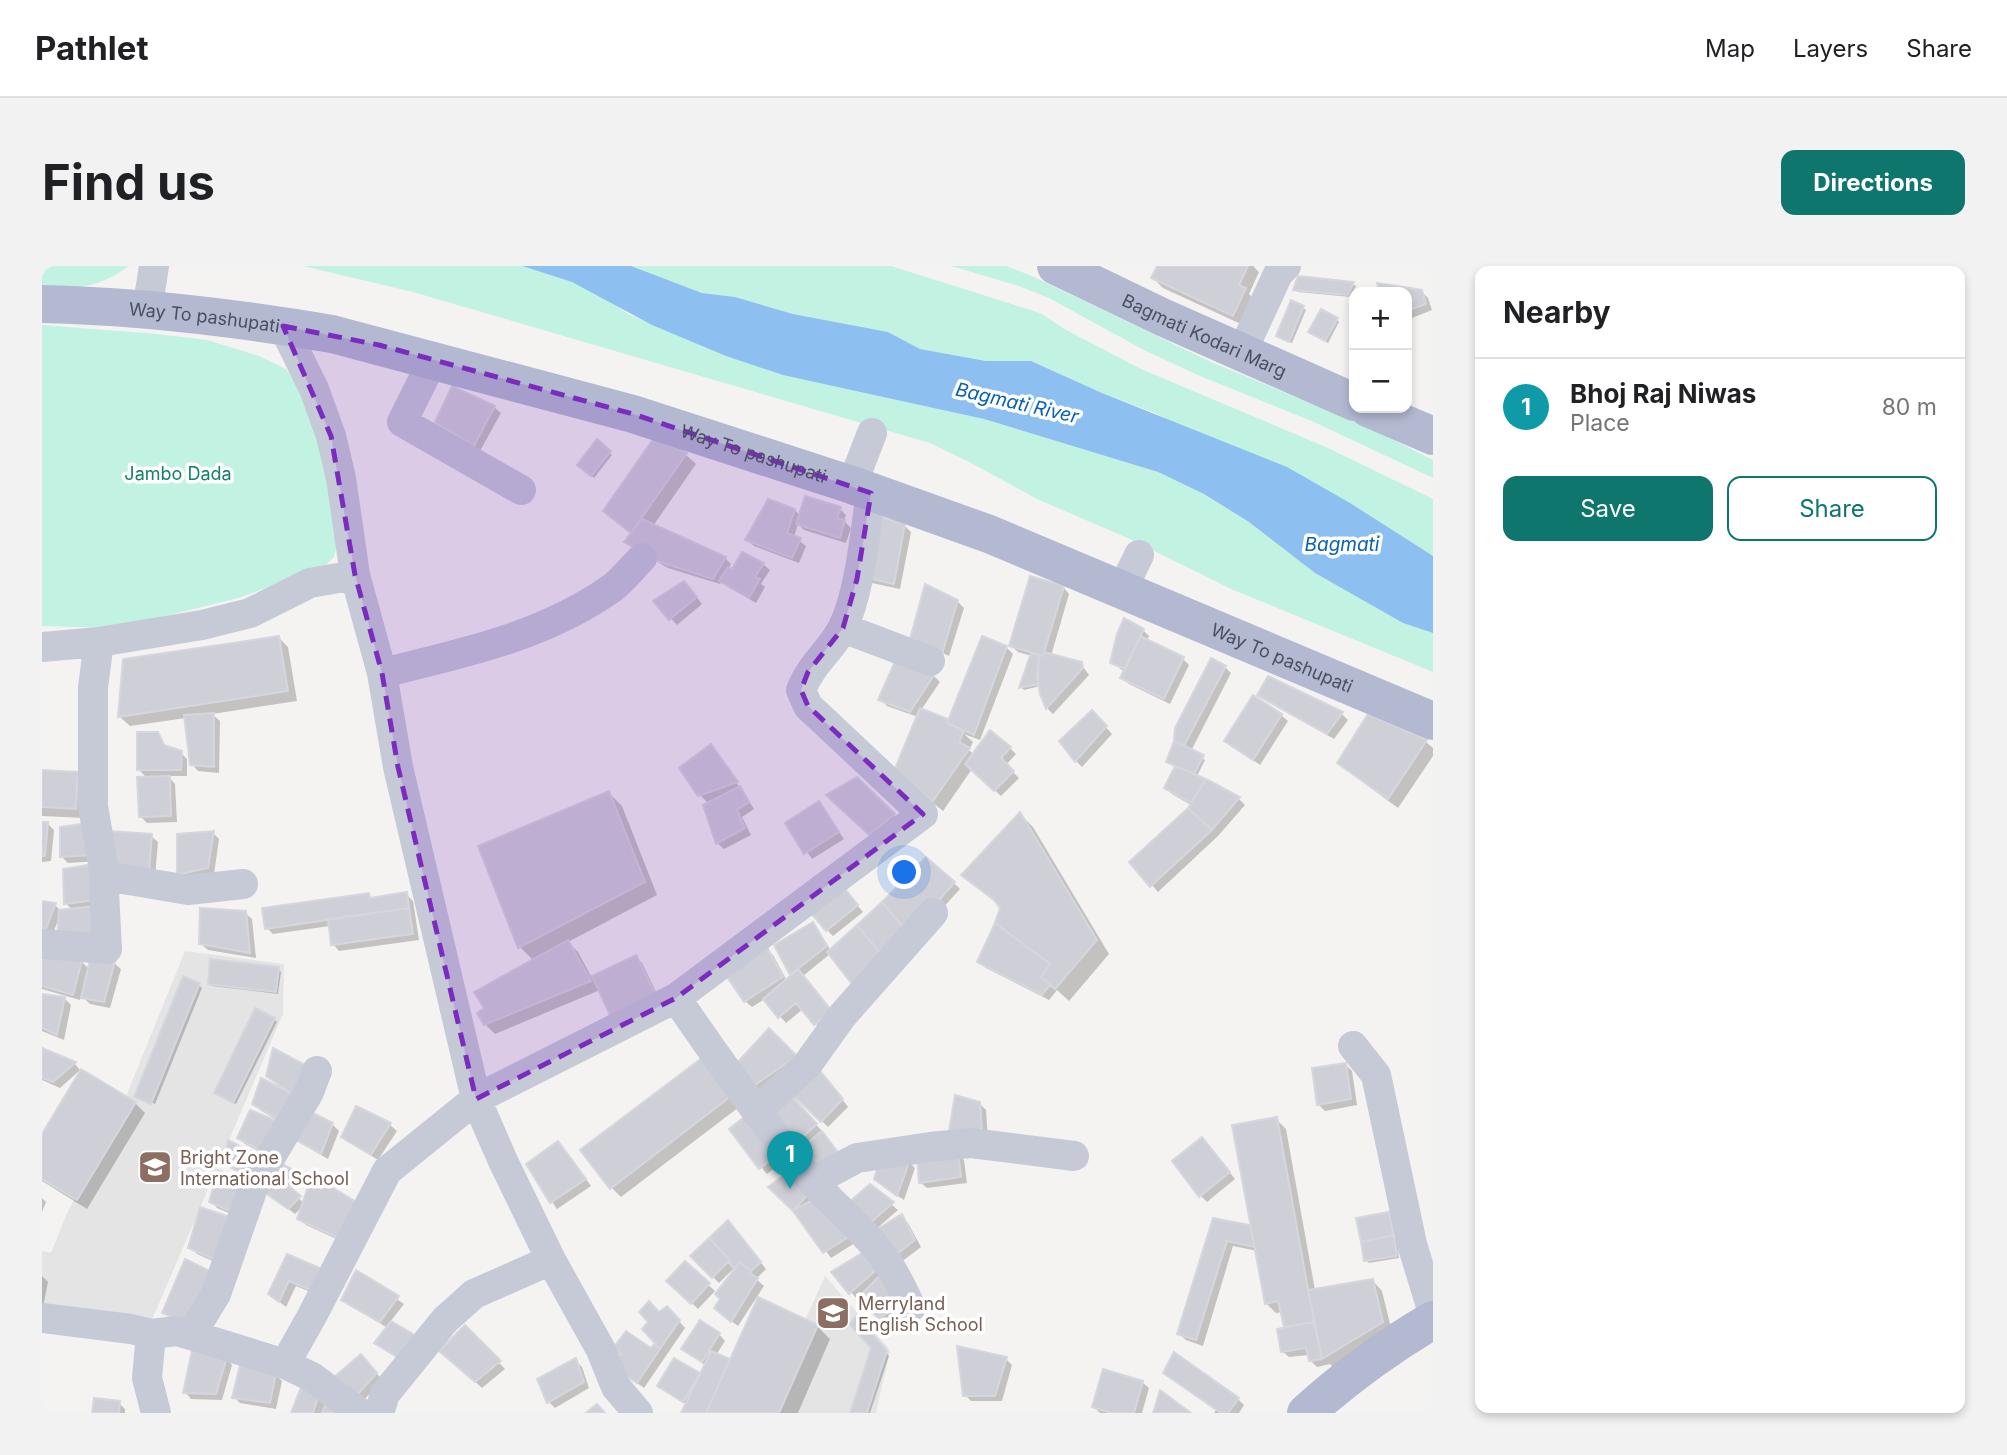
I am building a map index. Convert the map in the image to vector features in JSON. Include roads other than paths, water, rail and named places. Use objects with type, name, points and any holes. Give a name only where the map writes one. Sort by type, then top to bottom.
[{"type":"main road","name":"Bagmati Kodari Marg","points":[[1079,270],[1162,317],[1349,400]]},
{"type":"main road","name":"Way To pashupati","points":[[42,303],[147,310],[283,326],[356,339],[633,414],[989,534],[1433,721]]},
{"type":"main road","points":[[1380,413],[1433,436]]},
{"type":"main road","points":[[1306,1413],[1340,1382],[1386,1348],[1433,1320]]},
{"type":"street","points":[[147,310],[154,266]]},
{"type":"street","points":[[1242,352],[1278,274],[1286,266]]},
{"type":"street","points":[[283,326],[314,389],[331,436],[341,478],[355,575],[382,673],[398,766],[475,1099],[551,1260],[601,1350],[616,1387],[638,1413]]},
{"type":"street","points":[[433,360],[402,422],[521,490]]},
{"type":"street","points":[[285,1364],[387,1171],[475,1099],[676,998],[923,814],[808,706],[801,690],[808,672],[843,628],[858,579],[861,489],[872,433]]},
{"type":"street","points":[[1122,590],[1139,555]]},
{"type":"street","points":[[382,673],[465,652],[554,622],[614,587],[642,558]]},
{"type":"street","points":[[42,647],[100,642],[214,622],[250,613],[310,583],[355,575]]},
{"type":"street","points":[[843,628],[930,661]]},
{"type":"street","points":[[42,944],[107,949],[103,892],[105,876],[93,806],[93,687],[100,642]]},
{"type":"street","points":[[105,876],[188,890],[243,884]]},
{"type":"street","points":[[756,1112],[807,1065],[842,1016],[933,913]]},
{"type":"street","points":[[676,998],[756,1112],[812,1182],[850,1218],[880,1252],[896,1276],[911,1307]]},
{"type":"street","points":[[1353,1046],[1376,1075],[1412,1244],[1433,1313]]},
{"type":"street","points":[[191,1335],[216,1294],[254,1185],[309,1092],[317,1071]]},
{"type":"street","points":[[812,1182],[857,1158],[930,1147],[971,1143],[1074,1156]]},
{"type":"street","points":[[379,1413],[385,1394],[445,1320],[474,1294],[551,1260]]},
{"type":"street","points":[[42,1318],[151,1334],[177,1331],[191,1335],[285,1364],[312,1377],[360,1413]]},
{"type":"street","points":[[151,1334],[147,1378],[156,1413]]},
{"type":"water","name":"Bagmati","points":[[522,266],[631,266],[702,293],[735,297],[793,314],[888,332],[920,349],[986,361],[1031,361],[1102,393],[1287,467],[1433,556],[1433,633],[1403,623],[1315,573],[1249,522],[1204,494],[1158,472],[984,419],[783,375],[726,356],[652,325],[572,282]]},
{"type":"place","name":"Bright Zone International School","points":[[155,1167]]},
{"type":"place","name":"Bhoj Raj Niwas","points":[[790,1189]]},
{"type":"place","name":"Merryland English School","points":[[833,1313]]},
{"type":"water label","name":"Bagmati River","points":[[1017,403]]},
{"type":"park label","name":"Jambo Dada","points":[[178,473]]}]
